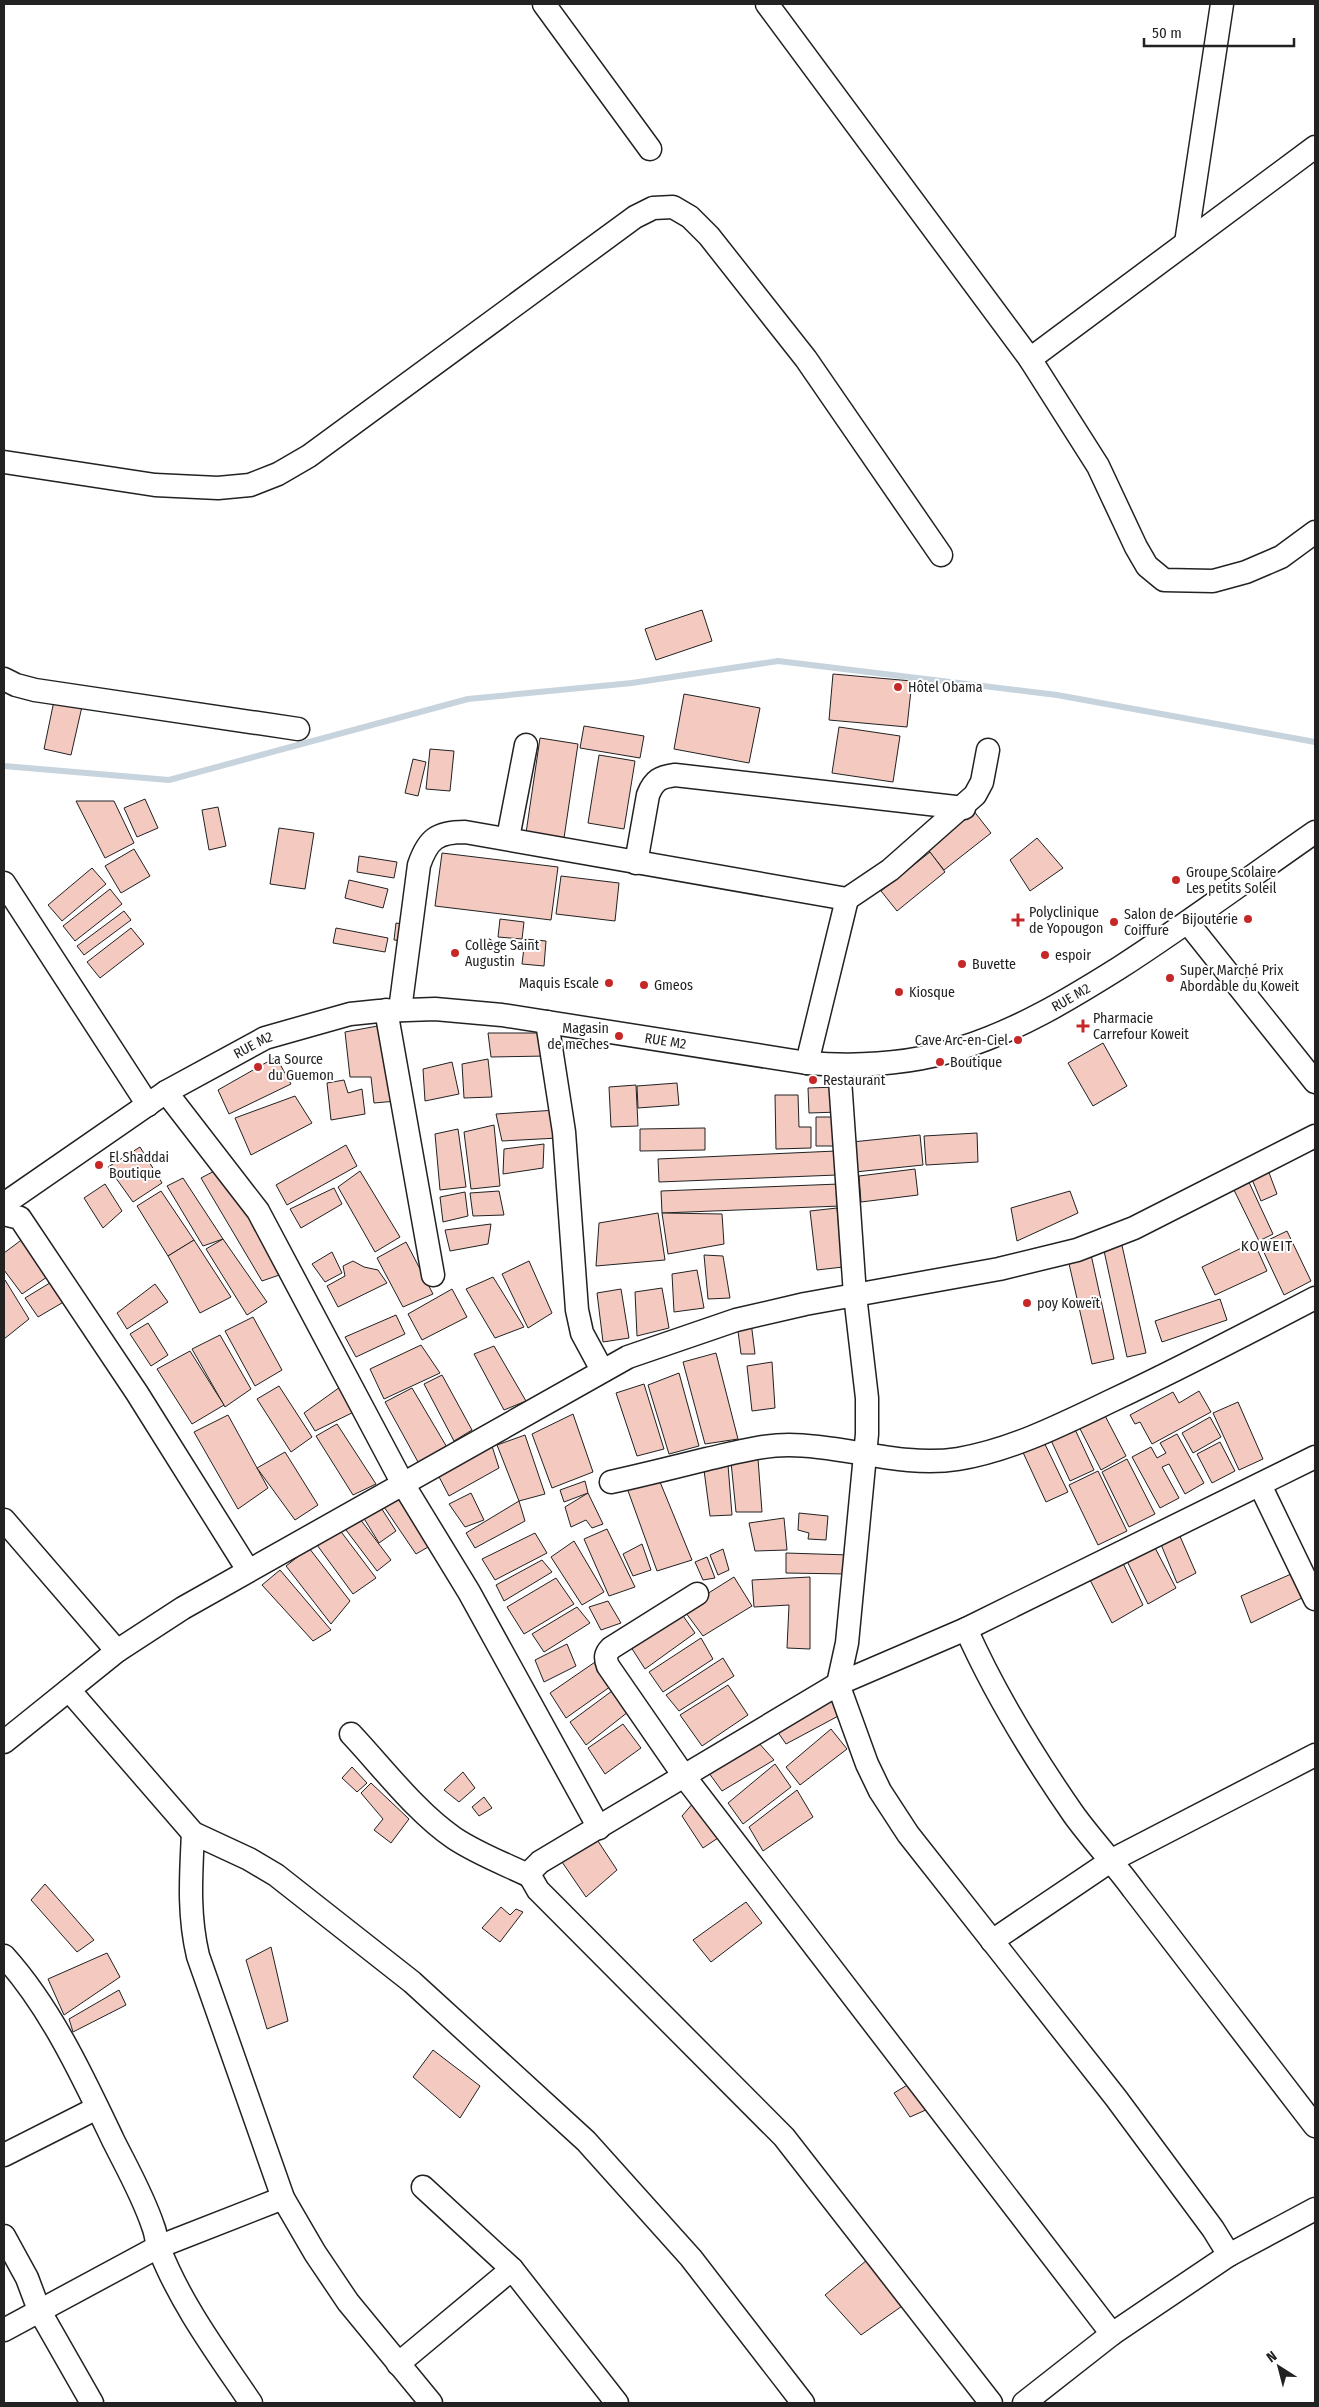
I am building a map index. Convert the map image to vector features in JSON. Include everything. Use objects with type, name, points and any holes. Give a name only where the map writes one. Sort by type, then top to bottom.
[{"type":"street","points":[[544,4],[650,149]]},
{"type":"street","points":[[767,4],[1030,359],[1098,466],[1136,547],[1147,566],[1164,580],[1212,581],[1246,572],[1281,557],[1315,532]]},
{"type":"street","points":[[1186,243],[1222,4]]},
{"type":"street","points":[[1030,359],[1315,147]]},
{"type":"street","points":[[4,462],[186,488],[250,485],[278,474],[309,456],[635,217],[653,208],[673,207],[690,217],[709,236],[806,359],[941,554]]},
{"type":"street","points":[[4,679],[16,685],[35,690],[298,729]]},
{"type":"street","points":[[508,838],[526,745]]},
{"type":"street","points":[[807,1063],[847,899],[890,870],[964,808],[975,795],[982,782],[988,750]]},
{"type":"street","points":[[636,863],[648,795],[652,785],[661,777],[675,775],[964,808]]},
{"type":"street","points":[[433,1275],[393,1010],[419,865],[423,851],[435,837],[449,832],[508,838],[636,863],[847,899]]},
{"type":"street","name":"RUE M2","points":[[4,1204],[166,1092],[265,1038],[350,1014],[393,1010],[454,1011],[502,1015],[807,1063],[839,1065],[926,1057],[960,1049],[1016,1028],[1065,1002],[1188,923],[1315,832]]},
{"type":"street","points":[[4,883],[148,1105]]},
{"type":"street","points":[[1188,923],[1315,1082]]},
{"type":"street","points":[[547,1022],[564,1132],[577,1310],[582,1333],[602,1370]]},
{"type":"street","points":[[839,1065],[855,1295],[867,1398],[865,1453],[847,1643],[838,1684],[867,1764],[880,1791],[908,1834],[1116,2098],[1213,2229],[1229,2255]]},
{"type":"street","points":[[166,1092],[258,1211],[305,1296],[403,1484],[469,1592],[599,1828]]},
{"type":"street","points":[[5,1739],[117,1651],[183,1608],[628,1356],[736,1320],[805,1304],[999,1269],[1077,1250],[1134,1228],[1315,1136]]},
{"type":"street","points":[[4,1214],[20,1218],[137,1393],[248,1570]]},
{"type":"street","points":[[611,1482],[759,1447],[789,1445],[926,1462],[957,1459],[1012,1446],[1072,1420],[1205,1356],[1315,1298]]},
{"type":"street","points":[[530,1876],[533,1868],[540,1862],[838,1684],[966,1629],[1315,1457]]},
{"type":"street","points":[[1260,1485],[1315,1599]]},
{"type":"street","points":[[4,1520],[117,1651]]},
{"type":"street","points":[[697,1594],[611,1648],[606,1652],[605,1659],[684,1776],[1112,2334]]},
{"type":"street","points":[[966,1629],[982,1666],[1032,1750],[1074,1815],[1112,1860],[1280,2083],[1315,2126]]},
{"type":"street","points":[[69,1690],[193,1833],[249,1859],[276,1875],[412,1982],[576,2130],[691,2258],[803,2403]]},
{"type":"street","points":[[351,1734],[416,1804],[452,1836],[472,1850],[530,1876],[538,1890],[784,2137],[991,2403]]},
{"type":"street","points":[[992,1941],[1112,1860],[1315,1755]]},
{"type":"street","points":[[193,1833],[190,1901],[192,1930],[198,1956],[283,2198],[315,2253],[348,2302],[431,2403]]},
{"type":"street","points":[[4,1956],[32,1990],[98,2108],[145,2206],[154,2227],[158,2247],[200,2325],[251,2403]]},
{"type":"street","points":[[4,2155],[98,2108]]},
{"type":"street","points":[[423,2187],[512,2269],[617,2403]]},
{"type":"street","points":[[4,2330],[158,2247],[283,2198]]},
{"type":"street","points":[[1024,2403],[1112,2334],[1229,2255],[1315,2209]]},
{"type":"street","points":[[4,2236],[27,2278],[39,2310],[92,2403]]},
{"type":"street","points":[[398,2364],[512,2269]]},
{"type":"building","points":[[702,610],[712,641],[656,660],[645,629]]},
{"type":"building","points":[[833,674],[912,681],[907,727],[829,720]]},
{"type":"building","points":[[684,694],[760,708],[749,763],[674,749]]},
{"type":"building","points":[[55,696],[83,702],[71,755],[44,749]]},
{"type":"building","points":[[584,726],[644,736],[640,758],[580,748]]},
{"type":"building","points":[[839,727],[900,736],[893,782],[832,773]]},
{"type":"building","points":[[540,738],[578,744],[564,838],[526,833]]},
{"type":"building","points":[[430,749],[454,751],[450,791],[426,789]]},
{"type":"building","points":[[599,755],[635,761],[624,829],[588,823]]},
{"type":"building","points":[[413,759],[426,762],[418,796],[405,793]]},
{"type":"building","points":[[145,799],[158,828],[137,837],[124,808]]},
{"type":"building","points":[[76,801],[114,801],[134,843],[105,858]]},
{"type":"building","points":[[218,807],[226,846],[209,850],[202,810]]},
{"type":"building","points":[[973,810],[991,833],[944,870],[925,846]]},
{"type":"building","points":[[279,828],[314,833],[305,889],[270,884]]},
{"type":"building","points":[[1037,838],[1063,868],[1030,891],[1010,860]]},
{"type":"building","points":[[134,849],[150,876],[121,893],[105,866]]},
{"type":"building","points":[[930,852],[945,872],[897,911],[881,891]]},
{"type":"building","points":[[442,853],[558,867],[551,920],[435,906]]},
{"type":"building","points":[[359,856],[397,862],[394,878],[357,872]]},
{"type":"building","points":[[92,868],[106,884],[62,921],[48,905]]},
{"type":"building","points":[[561,876],[619,883],[615,921],[556,914]]},
{"type":"building","points":[[349,880],[388,889],[383,908],[345,898]]},
{"type":"building","points":[[110,889],[122,904],[75,941],[63,926]]},
{"type":"building","points":[[124,911],[131,920],[84,955],[77,946]]},
{"type":"building","points":[[500,919],[524,922],[522,939],[498,937]]},
{"type":"building","points":[[396,923],[409,925],[407,941],[394,940]]},
{"type":"building","points":[[131,928],[144,944],[100,978],[87,962]]},
{"type":"building","points":[[336,928],[388,938],[385,952],[333,943]]},
{"type":"building","points":[[525,939],[546,941],[544,966],[522,964]]},
{"type":"building","points":[[383,1025],[397,1101],[374,1103],[371,1077],[350,1077],[345,1032]]},
{"type":"building","points":[[488,1033],[543,1033],[547,1056],[491,1057]]},
{"type":"building","points":[[1103,1043],[1127,1086],[1093,1106],[1068,1063]]},
{"type":"building","points":[[276,1057],[291,1084],[229,1114],[218,1090]]},
{"type":"building","points":[[488,1059],[492,1097],[464,1098],[462,1064]]},
{"type":"building","points":[[452,1062],[459,1094],[425,1101],[423,1069]]},
{"type":"building","points":[[344,1080],[348,1093],[362,1089],[365,1114],[331,1120],[327,1083]]},
{"type":"building","points":[[677,1083],[679,1105],[638,1108],[637,1086]]},
{"type":"building","points":[[636,1085],[638,1126],[611,1127],[609,1087]]},
{"type":"building","points":[[838,1087],[839,1112],[809,1113],[808,1088]]},
{"type":"building","points":[[775,1095],[798,1095],[799,1127],[811,1127],[811,1148],[776,1149]]},
{"type":"building","points":[[295,1096],[312,1123],[251,1155],[235,1118]]},
{"type":"building","points":[[556,1110],[558,1138],[502,1141],[496,1114]]},
{"type":"building","points":[[816,1117],[836,1117],[837,1146],[816,1146]]},
{"type":"building","points":[[494,1125],[500,1186],[471,1189],[464,1132]]},
{"type":"building","points":[[705,1128],[705,1150],[640,1151],[640,1129]]},
{"type":"building","points":[[458,1129],[466,1187],[440,1190],[435,1134]]},
{"type":"building","points":[[977,1133],[978,1162],[926,1165],[924,1136]]},
{"type":"building","points":[[920,1135],[923,1165],[855,1172],[852,1142]]},
{"type":"building","points":[[544,1144],[543,1168],[503,1174],[504,1149]]},
{"type":"building","points":[[346,1145],[357,1166],[287,1205],[276,1185]]},
{"type":"building","points":[[140,1147],[162,1183],[133,1202],[108,1167]]},
{"type":"building","points":[[836,1151],[837,1175],[659,1182],[658,1159]]},
{"type":"building","points":[[220,1168],[285,1273],[262,1281],[201,1178]]},
{"type":"building","points":[[915,1169],[918,1195],[861,1202],[859,1176]]},
{"type":"building","points":[[1268,1170],[1277,1194],[1261,1201],[1251,1177]]},
{"type":"building","points":[[360,1171],[400,1237],[375,1252],[338,1187]]},
{"type":"building","points":[[183,1178],[223,1239],[203,1246],[167,1186]]},
{"type":"building","points":[[1247,1178],[1273,1234],[1259,1241],[1232,1186]]},
{"type":"building","points":[[105,1184],[122,1211],[103,1228],[84,1198]]},
{"type":"building","points":[[839,1184],[840,1206],[662,1213],[661,1191]]},
{"type":"building","points":[[334,1188],[342,1204],[301,1228],[290,1209]]},
{"type":"building","points":[[161,1191],[194,1240],[168,1256],[137,1206]]},
{"type":"building","points":[[499,1191],[504,1215],[473,1216],[470,1193]]},
{"type":"building","points":[[1070,1191],[1078,1213],[1017,1241],[1011,1208]]},
{"type":"building","points":[[465,1192],[468,1216],[443,1222],[440,1197]]},
{"type":"building","points":[[837,1208],[843,1267],[817,1270],[810,1211]]},
{"type":"building","points":[[658,1213],[665,1260],[596,1266],[599,1223]]},
{"type":"building","points":[[662,1213],[722,1214],[724,1244],[668,1254]]},
{"type":"building","points":[[491,1224],[488,1244],[450,1251],[445,1230]]},
{"type":"building","points":[[1287,1231],[1311,1281],[1284,1295],[1260,1244]]},
{"type":"building","points":[[24,1238],[50,1275],[22,1294],[4,1270],[4,1253]]},
{"type":"building","points":[[223,1239],[267,1302],[247,1315],[206,1249]]},
{"type":"building","points":[[194,1240],[231,1297],[200,1313],[168,1256]]},
{"type":"building","points":[[1121,1241],[1146,1353],[1127,1357],[1103,1246]]},
{"type":"building","points":[[406,1242],[433,1294],[403,1307],[377,1258]]},
{"type":"building","points":[[1254,1242],[1267,1271],[1215,1295],[1202,1267]]},
{"type":"building","points":[[1090,1250],[1114,1359],[1092,1364],[1067,1255]]},
{"type":"building","points":[[332,1252],[342,1273],[325,1282],[312,1264]]},
{"type":"building","points":[[704,1255],[723,1256],[730,1298],[708,1299]]},
{"type":"building","points":[[353,1261],[364,1267],[378,1270],[387,1283],[338,1307],[327,1286],[345,1276],[343,1266]]},
{"type":"building","points":[[529,1261],[552,1313],[528,1328],[502,1274]]},
{"type":"building","points":[[697,1270],[704,1308],[674,1312],[672,1274]]},
{"type":"building","points":[[493,1277],[524,1327],[495,1338],[466,1289]]},
{"type":"building","points":[[4,1281],[29,1319],[4,1339]]},
{"type":"building","points":[[53,1281],[67,1300],[38,1317],[25,1298]]},
{"type":"building","points":[[155,1284],[168,1302],[127,1329],[117,1313]]},
{"type":"building","points":[[662,1288],[669,1328],[637,1336],[635,1292]]},
{"type":"building","points":[[452,1289],[467,1317],[422,1340],[408,1314]]},
{"type":"building","points":[[621,1289],[629,1338],[603,1342],[597,1293]]},
{"type":"building","points":[[1220,1299],[1227,1320],[1162,1342],[1155,1321]]},
{"type":"building","points":[[396,1315],[405,1334],[356,1357],[345,1337]]},
{"type":"building","points":[[253,1317],[282,1370],[255,1386],[225,1331]]},
{"type":"building","points":[[751,1322],[755,1354],[741,1354],[737,1324]]},
{"type":"building","points":[[148,1323],[168,1355],[151,1366],[130,1334]]},
{"type":"building","points":[[220,1335],[251,1389],[225,1407],[192,1349]]},
{"type":"building","points":[[421,1345],[440,1373],[384,1399],[370,1369]]},
{"type":"building","points":[[494,1346],[526,1401],[504,1410],[474,1354]]},
{"type":"building","points":[[190,1351],[224,1405],[192,1424],[157,1369]]},
{"type":"building","points":[[716,1353],[738,1439],[705,1444],[683,1362]]},
{"type":"building","points":[[772,1362],[775,1408],[752,1411],[747,1366]]},
{"type":"building","points":[[679,1373],[699,1446],[669,1454],[648,1385]]},
{"type":"building","points":[[442,1375],[472,1430],[454,1441],[424,1384]]},
{"type":"building","points":[[347,1382],[360,1409],[315,1431],[304,1413]]},
{"type":"building","points":[[644,1384],[664,1449],[637,1456],[616,1393]]},
{"type":"building","points":[[279,1386],[312,1437],[291,1452],[257,1399]]},
{"type":"building","points":[[412,1388],[448,1449],[418,1462],[385,1402]]},
{"type":"building","points":[[1199,1391],[1211,1412],[1152,1444],[1140,1422],[1135,1424],[1130,1415],[1173,1392],[1179,1403]]},
{"type":"building","points":[[1238,1402],[1263,1459],[1239,1470],[1213,1413]]},
{"type":"building","points":[[1101,1408],[1126,1456],[1101,1470],[1076,1421]]},
{"type":"building","points":[[573,1414],[593,1472],[552,1488],[532,1434]]},
{"type":"building","points":[[228,1415],[268,1488],[238,1509],[194,1432]]},
{"type":"building","points":[[1210,1417],[1221,1437],[1193,1453],[1182,1433]]},
{"type":"building","points":[[1072,1423],[1094,1470],[1070,1481],[1048,1434]]},
{"type":"building","points":[[337,1424],[376,1484],[353,1495],[316,1436]]},
{"type":"building","points":[[1177,1434],[1204,1483],[1185,1494],[1169,1464],[1162,1467],[1179,1498],[1160,1508],[1132,1457],[1151,1447],[1157,1458],[1166,1453],[1160,1443]]},
{"type":"building","points":[[525,1435],[545,1494],[519,1501],[497,1445]]},
{"type":"building","points":[[1041,1436],[1068,1492],[1046,1502],[1020,1446]]},
{"type":"building","points":[[1220,1442],[1235,1471],[1212,1483],[1197,1454]]},
{"type":"building","points":[[491,1443],[499,1468],[449,1496],[436,1471]]},
{"type":"building","points":[[285,1452],[318,1505],[295,1520],[257,1468]]},
{"type":"building","points":[[758,1459],[762,1512],[736,1512],[731,1462]]},
{"type":"building","points":[[1127,1459],[1155,1514],[1129,1527],[1102,1472]]},
{"type":"building","points":[[728,1465],[732,1515],[710,1516],[704,1470]]},
{"type":"building","points":[[1098,1471],[1127,1531],[1098,1545],[1069,1485]]},
{"type":"building","points":[[658,1477],[692,1560],[657,1571],[627,1488]]},
{"type":"building","points":[[585,1481],[588,1493],[564,1502],[560,1490]]},
{"type":"building","points":[[401,1490],[435,1543],[416,1554],[380,1501]]},
{"type":"building","points":[[471,1493],[484,1520],[465,1527],[449,1504]]},
{"type":"building","points":[[588,1493],[603,1524],[592,1528],[586,1520],[571,1527],[565,1507]]},
{"type":"building","points":[[519,1501],[525,1521],[475,1548],[466,1533]]},
{"type":"building","points":[[378,1503],[396,1531],[379,1543],[360,1512]]},
{"type":"building","points":[[799,1513],[828,1516],[826,1540],[808,1539],[809,1533],[798,1530]]},
{"type":"building","points":[[357,1515],[391,1560],[377,1571],[343,1526]]},
{"type":"building","points":[[784,1518],[787,1550],[755,1551],[749,1523]]},
{"type":"building","points":[[339,1529],[376,1578],[353,1594],[317,1545]]},
{"type":"building","points":[[607,1529],[635,1587],[609,1596],[584,1539]]},
{"type":"building","points":[[535,1533],[547,1553],[495,1580],[482,1559]]},
{"type":"building","points":[[1179,1534],[1196,1573],[1177,1583],[1160,1542]]},
{"type":"building","points":[[574,1541],[604,1592],[582,1605],[551,1557]]},
{"type":"building","points":[[642,1544],[651,1570],[633,1576],[623,1554]]},
{"type":"building","points":[[1153,1544],[1176,1588],[1148,1604],[1126,1559]]},
{"type":"building","points":[[309,1548],[350,1601],[331,1624],[286,1566]]},
{"type":"building","points":[[723,1549],[729,1570],[718,1575],[710,1555]]},
{"type":"building","points":[[786,1553],[850,1555],[848,1574],[786,1573]]},
{"type":"building","points":[[707,1557],[715,1578],[703,1580],[695,1562]]},
{"type":"building","points":[[1121,1559],[1143,1605],[1112,1623],[1087,1574]]},
{"type":"building","points":[[542,1560],[552,1572],[504,1601],[496,1585]]},
{"type":"building","points":[[280,1570],[331,1630],[313,1641],[262,1585]]},
{"type":"building","points":[[1298,1571],[1308,1595],[1251,1623],[1241,1596]]},
{"type":"building","points":[[734,1577],[752,1606],[703,1636],[683,1609]]},
{"type":"building","points":[[810,1577],[810,1649],[787,1648],[789,1605],[754,1607],[752,1580]]},
{"type":"building","points":[[556,1578],[574,1604],[524,1634],[507,1607]]},
{"type":"building","points":[[608,1601],[621,1623],[601,1630],[589,1607]]},
{"type":"building","points":[[577,1607],[590,1623],[544,1652],[532,1634]]},
{"type":"building","points":[[679,1610],[695,1633],[645,1669],[629,1644]]},
{"type":"building","points":[[701,1638],[713,1659],[663,1692],[649,1672]]},
{"type":"building","points":[[567,1644],[576,1666],[544,1682],[535,1660]]},
{"type":"building","points":[[723,1658],[734,1676],[679,1711],[666,1695]]},
{"type":"building","points":[[598,1660],[614,1684],[566,1718],[550,1693]]},
{"type":"building","points":[[728,1685],[748,1715],[702,1746],[680,1715]]},
{"type":"building","points":[[612,1691],[628,1712],[586,1745],[570,1722]]},
{"type":"building","points":[[827,1696],[842,1714],[786,1744],[775,1728]]},
{"type":"building","points":[[623,1724],[641,1748],[605,1774],[588,1748]]},
{"type":"building","points":[[831,1729],[847,1749],[800,1785],[786,1767]]},
{"type":"building","points":[[757,1741],[774,1760],[722,1791],[706,1769]]},
{"type":"building","points":[[775,1764],[791,1787],[743,1824],[728,1803]]},
{"type":"building","points":[[352,1767],[367,1783],[357,1792],[342,1778]]},
{"type":"building","points":[[463,1772],[475,1788],[459,1802],[444,1790]]},
{"type":"building","points":[[371,1783],[409,1819],[391,1843],[374,1830],[383,1819],[361,1793]]},
{"type":"building","points":[[797,1790],[813,1817],[763,1851],[749,1827]]},
{"type":"building","points":[[484,1797],[492,1808],[479,1816],[472,1807]]},
{"type":"building","points":[[694,1802],[718,1838],[703,1848],[682,1816]]},
{"type":"building","points":[[594,1835],[617,1870],[586,1897],[562,1862]]},
{"type":"building","points":[[45,1884],[94,1940],[77,1952],[31,1900]]},
{"type":"building","points":[[746,1902],[762,1923],[711,1962],[693,1940]]},
{"type":"building","points":[[501,1907],[510,1915],[516,1909],[523,1912],[500,1942],[482,1928]]},
{"type":"building","points":[[271,1947],[288,2021],[267,2029],[246,1960]]},
{"type":"building","points":[[107,1953],[120,1977],[64,2015],[48,1979]]},
{"type":"building","points":[[119,1990],[126,2005],[73,2032],[69,2019]]},
{"type":"building","points":[[433,2050],[480,2086],[460,2118],[413,2077]]},
{"type":"building","points":[[909,2084],[928,2109],[910,2117],[894,2093]]},
{"type":"building","points":[[867,2260],[905,2304],[861,2335],[825,2295]]},
{"type":"waterway","points":[[4,766],[169,780],[468,699],[632,683],[778,661],[1057,695],[1315,742]]},
{"type":"place","name":"Hôtel Obama","points":[[898,687]]},
{"type":"place","name":"Groupe Scolaire Les petits Soleil","points":[[1176,880]]},
{"type":"place","name":"Bijouterie","points":[[1248,919]]},
{"type":"place","name":"Polyclinique de Yopougon","points":[[1018,920]]},
{"type":"place","name":"Salon de Coiffure","points":[[1114,922]]},
{"type":"place","name":"Collège Saint Augustin","points":[[455,953]]},
{"type":"place","name":"espoir","points":[[1045,955]]},
{"type":"place","name":"Buvette","points":[[962,964]]},
{"type":"place","name":"Super Marché Prix Abordable du Koweit","points":[[1170,978]]},
{"type":"place","name":"Maquis Escale","points":[[609,983]]},
{"type":"place","name":"Gmeos","points":[[644,985]]},
{"type":"place","name":"Kiosque","points":[[899,992]]},
{"type":"place","name":"Pharmacie Carrefour Koweit","points":[[1083,1026]]},
{"type":"place","name":"Magasin de meches","points":[[619,1036]]},
{"type":"place","name":"Cave Arc-en-Ciel","points":[[1018,1040]]},
{"type":"place","name":"Boutique","points":[[940,1062]]},
{"type":"place","name":"La Source du Guemon","points":[[258,1067]]},
{"type":"place","name":"Restaurant","points":[[813,1080]]},
{"type":"place","name":"El Shaddai Boutique","points":[[99,1165]]},
{"type":"place","name":"poy Koweït","points":[[1027,1303]]},
{"type":"district","name":"KOWEIT","points":[[1267,1246]]}]
